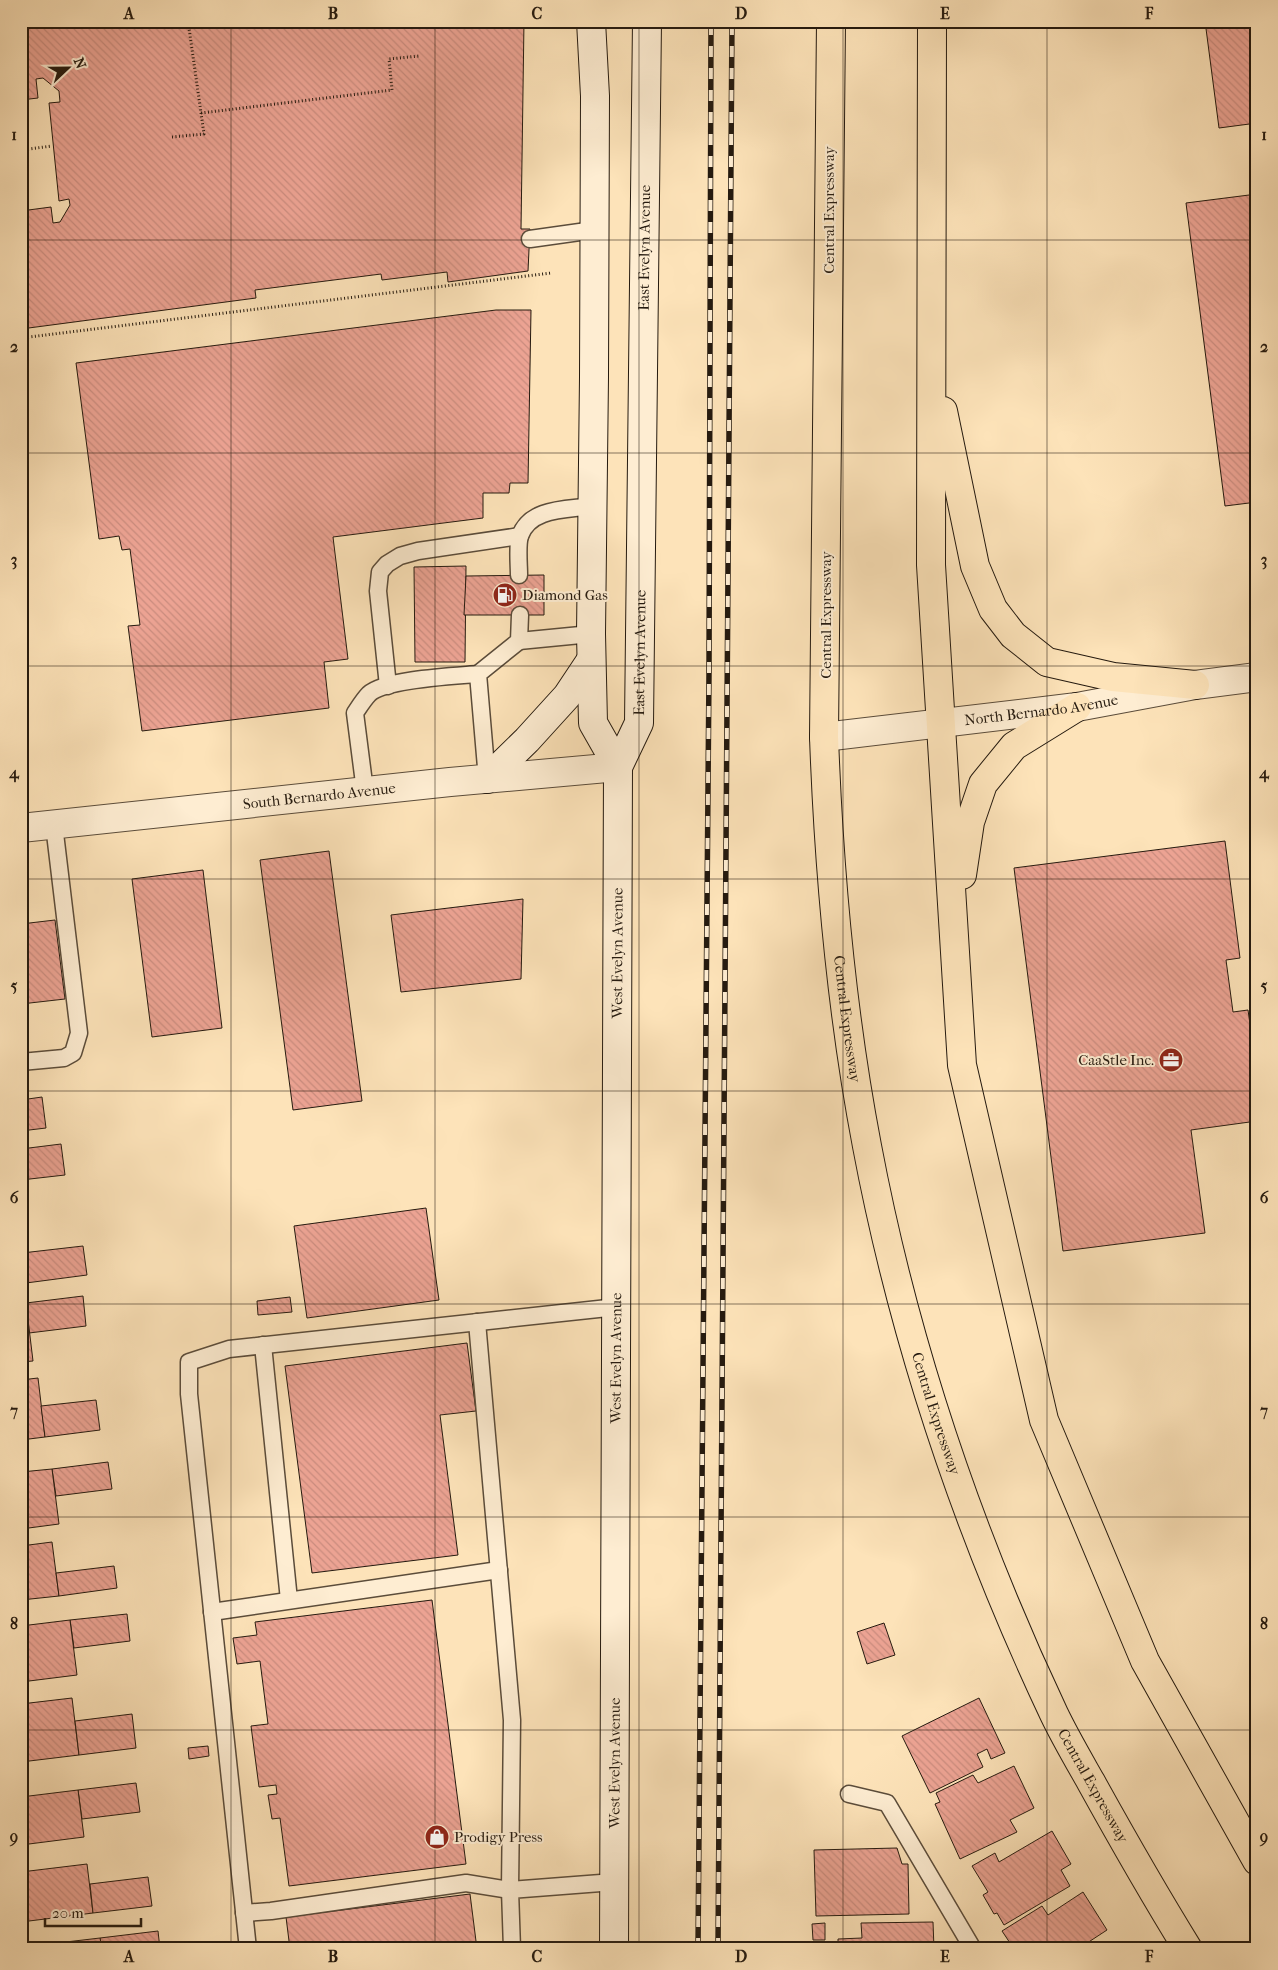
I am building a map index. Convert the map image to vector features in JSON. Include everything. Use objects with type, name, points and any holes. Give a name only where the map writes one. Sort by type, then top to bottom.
[{"type":"highway","name":"Central Expressway","points":[[831,21],[824,736],[828,842],[835,923],[849,1034],[867,1146],[888,1246],[912,1338],[950,1463],[1005,1606],[1055,1717],[1132,1856],[1188,1949]]},
{"type":"highway","points":[[932,21],[933,357],[931,565],[962,1065],[1044,1420],[1145,1660],[1257,1861]]},
{"type":"highway","points":[[933,357],[975,566],[992,609],[1013,635],[1047,662],[1113,677],[1195,685]]},
{"type":"highway","points":[[956,979],[962,866],[970,822],[983,784],[1014,746],[1077,707]]},
{"type":"main road","points":[[591,21],[594,96],[591,647],[593,723],[618,767]]},
{"type":"main road","name":"East Evelyn Avenue","points":[[618,767],[639,723],[647,21]]},
{"type":"main road","points":[[487,778],[528,740],[567,696],[591,647]]},
{"type":"main road","name":"North Bernardo Avenue","points":[[824,736],[1077,707],[1195,685],[1257,677]]},
{"type":"main road","name":"South Bernardo Avenue","points":[[21,828],[487,778],[618,767]]},
{"type":"main road","name":"West Evelyn Avenue","points":[[614,1949],[618,767]]},
{"type":"lane","points":[[530,239],[594,230]]},
{"type":"lane","points":[[519,575],[520,536],[528,522],[539,514],[592,506]]},
{"type":"lane","points":[[388,686],[378,591],[380,572],[387,564],[400,556],[418,551],[520,536]]},
{"type":"lane","points":[[519,641],[520,615]]},
{"type":"lane","points":[[365,791],[355,712],[370,693],[388,686],[478,674],[519,641],[591,647]]},
{"type":"lane","points":[[478,674],[487,778]]},
{"type":"lane","points":[[21,1062],[64,1058],[73,1053],[79,1034],[54,825]]},
{"type":"lane","points":[[248,1949],[189,1394],[189,1362],[229,1349],[617,1307]]},
{"type":"lane","points":[[477,1322],[512,1720],[510,1890],[512,1949]]},
{"type":"lane","points":[[263,1346],[289,1600]]},
{"type":"lane","points":[[212,1612],[499,1570]]},
{"type":"lane","points":[[849,1794],[887,1803],[973,1949]]},
{"type":"lane","points":[[244,1913],[271,1911],[466,1883],[510,1890],[614,1882]]},
{"type":"path","points":[[172,137],[204,134],[188,21]]},
{"type":"path","points":[[201,114],[392,90],[390,59],[419,56]]},
{"type":"path","points":[[21,182],[25,182],[21,150],[52,146]]},
{"type":"path","points":[[21,338],[551,273]]},
{"type":"building","points":[[21,21],[524,21],[521,229],[530,229],[528,271],[448,282],[447,272],[382,280],[381,274],[255,290],[256,298],[21,329],[21,211],[51,207],[53,223],[60,222],[70,205],[69,199],[59,201],[49,103],[60,102],[59,91],[43,78],[36,79],[38,98],[21,100]]},
{"type":"building","points":[[1205,21],[1257,21],[1257,123],[1219,128]]},
{"type":"building","points":[[1257,194],[1257,502],[1225,506],[1186,203]]},
{"type":"building","points":[[496,310],[531,310],[528,483],[510,483],[509,493],[483,493],[483,518],[333,537],[348,659],[324,662],[329,708],[142,731],[128,626],[140,625],[130,549],[122,550],[119,536],[99,539],[76,363]]},
{"type":"building","points":[[466,566],[465,662],[415,662],[414,567]]},
{"type":"building","name":"Diamond Gas","points":[[544,575],[544,615],[464,615],[466,576]]},
{"type":"building","points":[[1225,841],[1240,958],[1226,960],[1233,1012],[1248,1010],[1257,1073],[1257,1121],[1191,1130],[1205,1233],[1063,1251],[1014,868]]},
{"type":"building","points":[[329,851],[362,1101],[293,1110],[260,860]]},
{"type":"building","points":[[203,870],[222,1028],[152,1037],[132,879]]},
{"type":"building","points":[[523,899],[521,979],[401,992],[391,915]]},
{"type":"building","points":[[55,920],[65,999],[21,1004],[21,924]]},
{"type":"building","points":[[42,1097],[46,1128],[21,1131],[21,1100]]},
{"type":"building","points":[[61,1144],[65,1175],[21,1180],[21,1149]]},
{"type":"building","points":[[426,1208],[439,1300],[307,1318],[294,1226]]},
{"type":"building","points":[[21,1245],[26,1283],[21,1283]]},
{"type":"building","points":[[83,1246],[87,1275],[26,1283],[22,1253]]},
{"type":"building","points":[[83,1296],[86,1326],[29,1333],[26,1303]]},
{"type":"building","points":[[290,1297],[292,1312],[258,1315],[257,1301]]},
{"type":"building","points":[[21,1303],[26,1303],[33,1361],[21,1362]]},
{"type":"building","points":[[467,1343],[476,1411],[440,1415],[458,1555],[312,1573],[285,1366]]},
{"type":"building","points":[[38,1378],[45,1437],[21,1440],[21,1380]]},
{"type":"building","points":[[96,1400],[100,1430],[45,1437],[41,1406]]},
{"type":"building","points":[[108,1462],[112,1489],[56,1496],[52,1469]]},
{"type":"building","points":[[52,1469],[59,1524],[21,1529],[21,1472]]},
{"type":"building","points":[[52,1542],[59,1596],[21,1600],[21,1546]]},
{"type":"building","points":[[114,1566],[117,1588],[59,1596],[56,1573]]},
{"type":"building","points":[[432,1600],[466,1864],[289,1886],[280,1818],[272,1819],[268,1795],[277,1794],[276,1785],[259,1787],[251,1726],[268,1724],[260,1661],[237,1664],[233,1638],[257,1635],[255,1622]]},
{"type":"building","points":[[127,1614],[130,1641],[74,1648],[70,1620]]},
{"type":"building","points":[[70,1620],[77,1675],[21,1682],[21,1626]]},
{"type":"building","points":[[884,1623],[895,1655],[867,1664],[857,1632]]},
{"type":"building","points":[[72,1698],[79,1755],[21,1762],[21,1704]]},
{"type":"building","points":[[979,1698],[1005,1753],[991,1759],[987,1749],[977,1754],[983,1767],[930,1793],[902,1736]]},
{"type":"building","points":[[132,1714],[136,1748],[79,1755],[75,1721]]},
{"type":"building","points":[[208,1746],[209,1756],[189,1759],[188,1748]]},
{"type":"building","points":[[1014,1766],[1034,1808],[1010,1820],[1017,1832],[960,1859],[935,1804],[940,1802],[936,1793],[973,1775],[978,1783]]},
{"type":"building","points":[[136,1783],[140,1812],[82,1819],[78,1790]]},
{"type":"building","points":[[78,1790],[84,1837],[21,1845],[21,1797]]},
{"type":"building","points":[[1052,1831],[1071,1864],[1061,1870],[1070,1886],[1004,1925],[997,1913],[994,1914],[983,1895],[988,1892],[972,1866],[995,1853],[999,1862]]},
{"type":"building","points":[[897,1848],[902,1864],[908,1864],[909,1914],[816,1916],[814,1850]]},
{"type":"building","points":[[87,1864],[93,1913],[21,1922],[21,1872]]},
{"type":"building","points":[[148,1877],[152,1906],[93,1913],[90,1884]]},
{"type":"building","points":[[1083,1892],[1107,1930],[1081,1947],[1082,1949],[1014,1949],[1002,1931],[1042,1906],[1048,1915]]},
{"type":"building","points":[[470,1894],[477,1949],[290,1949],[286,1917]]},
{"type":"building","points":[[933,1922],[934,1949],[838,1949],[838,1939],[862,1938],[861,1923]]},
{"type":"building","points":[[825,1923],[825,1940],[813,1940],[812,1924]]},
{"type":"building","points":[[158,1931],[160,1949],[102,1949],[100,1938]]},
{"type":"building","points":[[100,1938],[102,1949],[23,1949],[23,1947]]},
{"type":"railway","points":[[698,1949],[709,673],[711,21]]},
{"type":"railway","points":[[718,1949],[732,21]]},
{"type":"place","name":"Diamond Gas","points":[[505,595]]},
{"type":"place","name":"CaaStle Inc.","points":[[1171,1060]]},
{"type":"place","name":"Prodigy Press","points":[[437,1837]]}]
